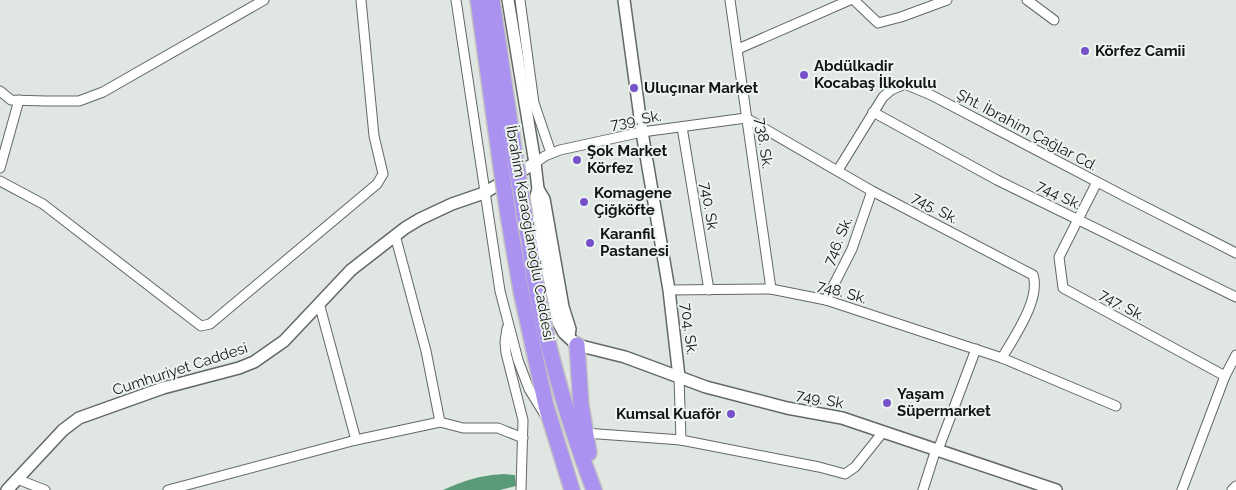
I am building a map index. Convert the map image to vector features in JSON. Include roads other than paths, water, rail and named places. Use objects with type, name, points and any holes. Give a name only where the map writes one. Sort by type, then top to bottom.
[{"type":"highway","name":"İbrahim Karaoğlanoğlu Caddesi","points":[[478,0],[509,221],[521,291],[550,421],[572,490]]},
{"type":"highway","name":"İbrahim Karaoğlanoğlu Caddesi","points":[[492,0],[538,300],[566,411],[592,486]]},
{"type":"highway","points":[[573,340],[585,433],[592,468],[592,486]]},
{"type":"street","points":[[0,91],[11,100],[79,100],[103,92],[264,0]]},
{"type":"street","points":[[0,181],[43,204],[201,326],[210,324],[377,184],[383,174],[374,136],[361,0]]},
{"type":"street","points":[[508,0],[538,189],[544,199],[563,307],[573,340]]},
{"type":"street","points":[[520,0],[534,103],[551,153]]},
{"type":"street","name":"704. Sk.","points":[[624,0],[642,132],[669,290],[680,377],[681,440]]},
{"type":"street","name":"738. Sk.","points":[[730,0],[771,289]]},
{"type":"street","points":[[738,49],[850,0]]},
{"type":"street","points":[[854,0],[878,22],[901,17],[947,0]]},
{"type":"street","points":[[1027,0],[1054,20]]},
{"type":"street","points":[[457,2],[481,158],[494,259],[518,360],[529,389],[542,412],[550,421]]},
{"type":"street","name":"Şht. İbrahim Çağlar Cd.","points":[[838,170],[883,97],[891,90],[905,84],[1236,253]]},
{"type":"street","points":[[0,168],[19,100]]},
{"type":"street","name":"744 Sk.","points":[[873,112],[997,180],[1236,297]]},
{"type":"street","name":"739. Sk.","points":[[535,163],[560,150],[642,132],[746,118]]},
{"type":"street","name":"745. Sk.","points":[[746,118],[872,191],[1033,275],[1036,284],[1032,303],[1002,358]]},
{"type":"street","name":"740. Sk","points":[[682,126],[709,290]]},
{"type":"street","name":"Cumhuriyet Caddesi","points":[[8,490],[63,430],[79,418],[163,388],[232,370],[254,362],[284,341],[351,270],[395,235],[420,219],[452,204],[484,193],[535,163]]},
{"type":"street","points":[[1079,220],[1097,182]]},
{"type":"street","name":"746. Sk.","points":[[826,300],[852,249],[872,191]]},
{"type":"street","name":"747. Sk.","points":[[1079,220],[1059,257],[1063,288],[1227,373]]},
{"type":"street","points":[[395,235],[426,351],[440,422]]},
{"type":"street","name":"748. Sk.","points":[[669,290],[771,289],[826,300],[1002,358],[1116,406]]},
{"type":"street","points":[[319,303],[356,440]]},
{"type":"street","points":[[508,322],[504,342],[522,420],[521,490]]},
{"type":"street","name":"749. Sk","points":[[573,340],[706,387],[787,408],[842,418],[937,450],[1036,487],[1056,490]]},
{"type":"street","points":[[923,490],[976,349]]},
{"type":"street","points":[[1182,490],[1227,373],[1236,355]]},
{"type":"street","points":[[168,490],[356,440],[440,422],[463,428],[498,428],[523,438]]},
{"type":"street","points":[[585,433],[681,440],[819,467],[845,474],[856,467],[883,432]]},
{"type":"street","points":[[17,479],[45,490]]},
{"type":"street","points":[[1232,490],[1236,486]]},
{"type":"place","name":"Körfez Camii","points":[[1085,51]]},
{"type":"place","name":"Abdülkadir Kocabaş İlkokulu","points":[[804,75]]},
{"type":"place","name":"Uluçınar Market","points":[[634,88]]},
{"type":"place","name":"Şok Market Körfez","points":[[577,160]]},
{"type":"place","name":"Komagene Çiğköfte","points":[[584,202]]},
{"type":"place","name":"Karanfil Pastanesi","points":[[590,243]]},
{"type":"place","name":"Yaşam Süpermarket","points":[[887,403]]},
{"type":"place","name":"Kumsal Kuaför","points":[[731,414]]}]
